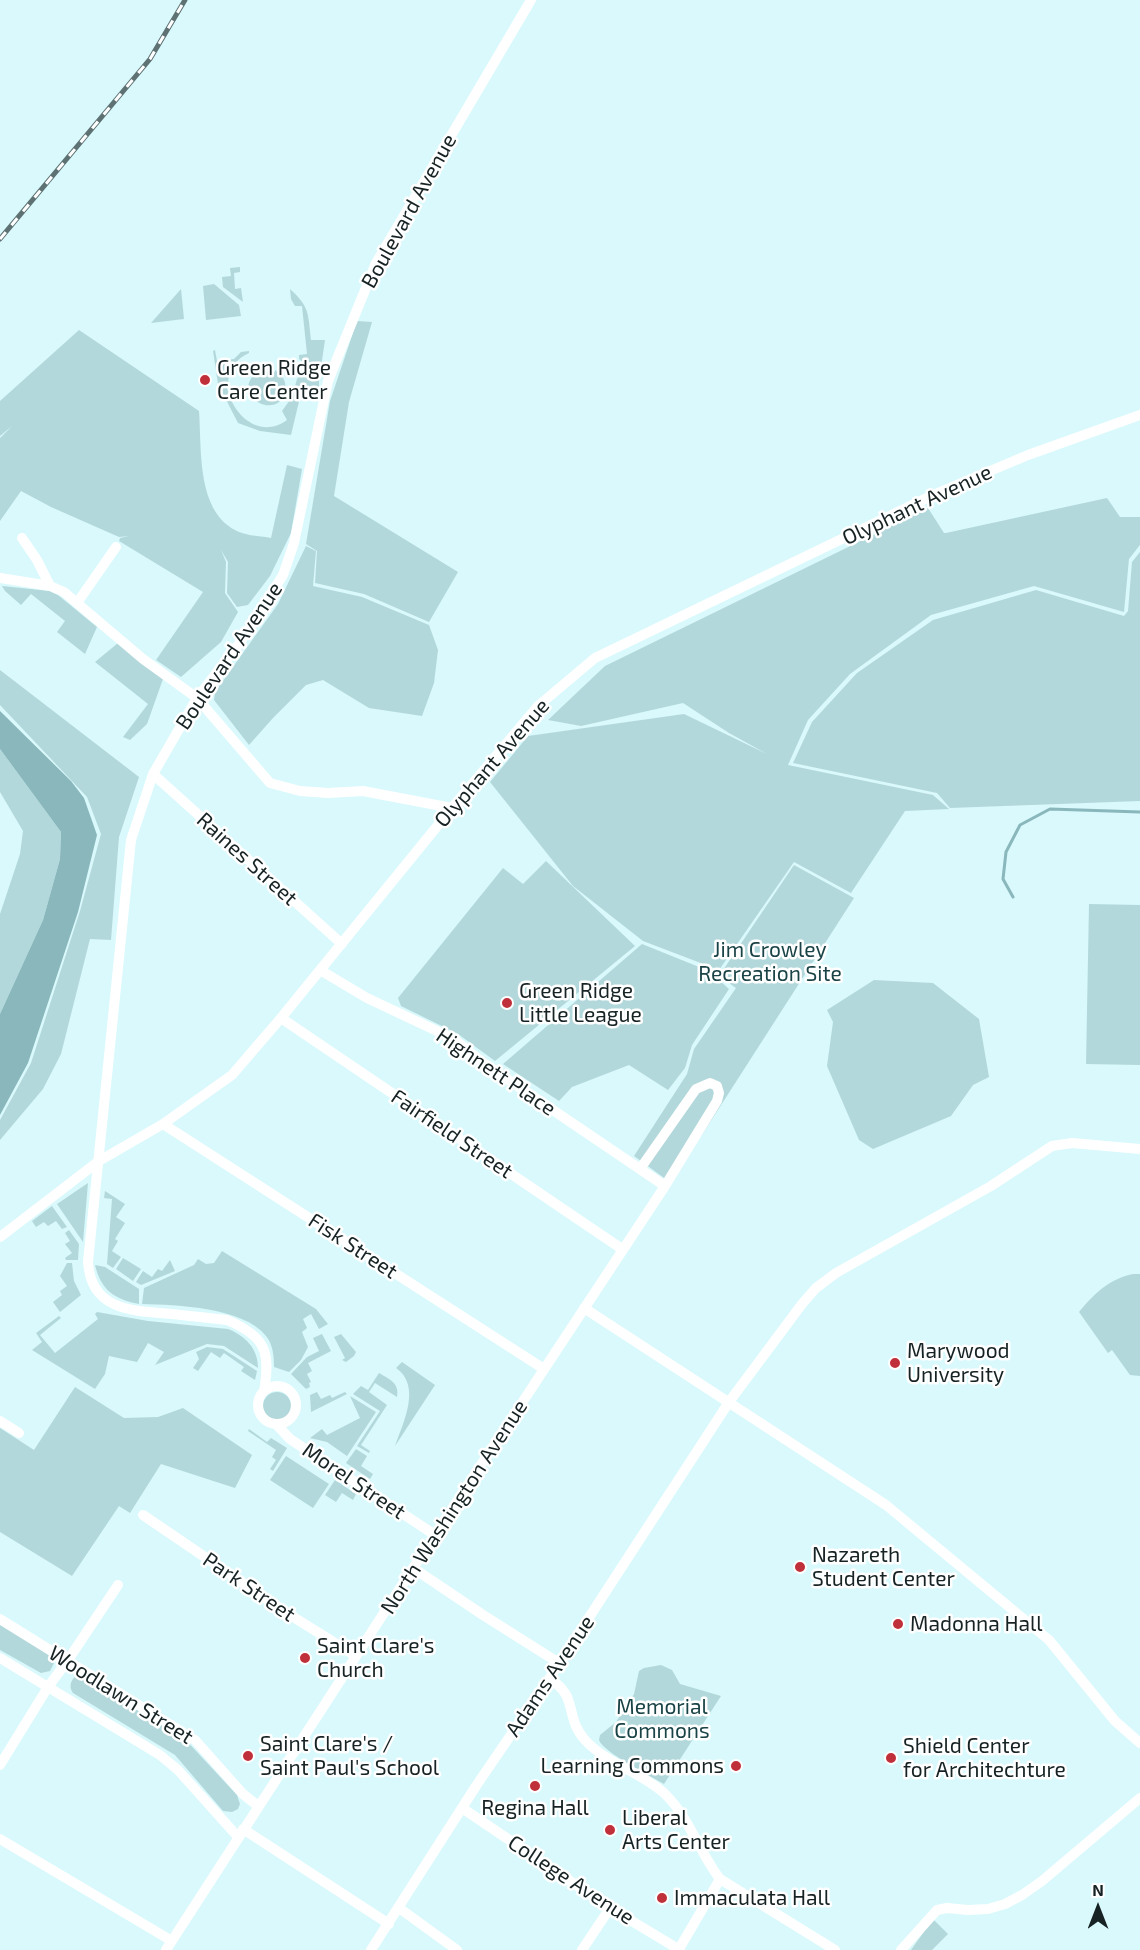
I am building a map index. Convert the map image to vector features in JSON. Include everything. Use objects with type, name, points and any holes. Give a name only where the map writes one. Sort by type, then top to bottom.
[{"type":"street","name":"Boulevard Avenue","points":[[99,1161],[131,840],[153,774],[197,698],[241,640],[283,575],[294,543],[328,381],[353,316],[376,263],[531,0]]},
{"type":"street","name":"Olyphant Avenue","points":[[99,1161],[163,1124],[232,1075],[538,706],[595,658],[933,495],[1028,455],[1140,415]]},
{"type":"street","points":[[22,537],[50,586]]},
{"type":"street","points":[[77,603],[116,547]]},
{"type":"street","points":[[0,578],[50,586],[64,592],[143,659],[197,698],[270,783],[300,791],[328,793],[363,791],[452,808]]},
{"type":"street","name":"Raines Street","points":[[153,774],[342,944]]},
{"type":"street","name":"Highnett Place","points":[[320,970],[367,998],[454,1039],[482,1062],[665,1186]]},
{"type":"street","name":"Fairfield Street","points":[[281,1018],[622,1249]]},
{"type":"street","name":"North Washington Avenue","points":[[169,1945],[240,1833],[665,1186],[717,1101],[719,1093],[717,1086],[710,1083],[696,1089],[640,1169]]},
{"type":"street","name":"Fisk Street","points":[[163,1124],[544,1369]]},
{"type":"street","name":"Adams Avenue","points":[[371,1950],[729,1402],[816,1288],[836,1273],[991,1186],[1052,1146],[1072,1143],[1140,1149]]},
{"type":"street","points":[[0,1237],[99,1161]]},
{"type":"street","name":"Morel Street","points":[[99,1161],[88,1274],[105,1299],[123,1309],[227,1320],[242,1326],[254,1335],[265,1350],[268,1369],[264,1391],[259,1398],[258,1410],[264,1420],[276,1424],[290,1439],[435,1535]]},
{"type":"street","points":[[584,1308],[886,1505],[1049,1640],[1115,1721],[1140,1743]]},
{"type":"street","name":"Morel Street","points":[[264,1391],[274,1386],[281,1386],[295,1399],[296,1406],[292,1418],[287,1422],[276,1424]]},
{"type":"street","points":[[0,1421],[19,1433]]},
{"type":"street","name":"Park Street","points":[[143,1515],[281,1609],[356,1656]]},
{"type":"street","points":[[414,1568],[560,1663]]},
{"type":"street","points":[[0,1765],[48,1687],[118,1585]]},
{"type":"street","name":"Woodlawn Street","points":[[0,1619],[195,1740],[243,1794],[258,1806]]},
{"type":"street","name":"Woodlawn Street","points":[[0,1658],[160,1755],[178,1770],[240,1833],[388,1924]]},
{"type":"street","points":[[549,1678],[563,1687],[569,1699],[573,1721],[585,1740],[614,1762],[654,1785],[674,1804],[720,1879],[835,1950]]},
{"type":"street","points":[[901,1950],[937,1910],[947,1908],[988,1909],[1005,1904],[1022,1895],[1042,1881],[1140,1798]]},
{"type":"street","name":"College Avenue","points":[[462,1808],[610,1908],[680,1949]]},
{"type":"street","points":[[0,1839],[169,1945]]},
{"type":"street","points":[[680,1949],[720,1879]]},
{"type":"street","points":[[399,1908],[457,1950]]},
{"type":"street","points":[[582,1950],[610,1908]]},
{"type":"green space","points":[[240,267],[240,272],[234,273],[235,289],[241,288],[243,302],[223,287],[222,277],[231,276],[230,268]]},
{"type":"green space","points":[[214,284],[239,305],[241,316],[206,320],[203,286]]},
{"type":"green space","points":[[181,289],[184,319],[151,323]]},
{"type":"green space","points":[[290,289],[305,306],[311,340],[325,340],[321,367],[304,363],[299,359],[299,355],[307,354],[302,306],[295,306],[291,299]]},
{"type":"green space","points":[[357,321],[372,322],[349,402],[334,496],[458,572],[429,622],[364,594],[315,583],[317,551],[306,544],[330,401]]},
{"type":"green space","points":[[79,330],[199,411],[202,462],[208,496],[215,511],[225,523],[239,532],[271,538],[287,465],[302,469],[291,533],[270,576],[248,605],[237,607],[227,593],[228,562],[221,550],[226,562],[225,593],[238,612],[221,642],[181,677],[156,660],[203,592],[119,541],[120,538],[129,536],[119,537],[21,491],[0,521],[0,438],[12,426],[0,436],[0,401]]},
{"type":"green space","points":[[215,350],[217,361],[234,359],[241,352],[249,351],[234,365],[228,383],[218,384],[213,351]]},
{"type":"green space","points":[[275,370],[285,381],[285,390],[281,400],[266,405],[258,402],[248,390],[250,381],[257,372],[275,372]]},
{"type":"green space","points":[[300,376],[319,379],[319,388],[316,392],[302,389],[291,435],[260,431],[238,423],[220,388],[227,387],[235,407],[249,422],[267,427],[287,420],[282,411],[292,397]]},
{"type":"green space","points":[[1107,498],[1120,517],[1140,517],[1140,545],[1129,559],[1124,612],[1034,586],[931,615],[850,674],[808,720],[788,765],[933,795],[949,809],[905,811],[851,893],[794,862],[719,970],[643,941],[573,886],[490,782],[528,736],[684,714],[767,754],[683,703],[581,726],[548,720],[605,666],[928,508],[946,533]]},
{"type":"green space","points":[[306,546],[316,551],[313,586],[362,597],[429,625],[438,650],[434,683],[422,716],[369,708],[323,680],[306,685],[249,745],[214,700],[215,692],[278,604]]},
{"type":"green space","points":[[1140,552],[1140,801],[950,808],[937,793],[793,763],[812,722],[857,673],[933,620],[1036,590],[1124,616],[1128,611],[1132,562]]},
{"type":"green space","points":[[2,586],[50,591],[58,595],[97,627],[85,654],[57,632],[65,621],[31,594],[21,605]]},
{"type":"green space","points":[[118,643],[163,679],[147,724],[130,740],[123,737],[148,704],[95,662]]},
{"type":"green space","points":[[0,670],[139,777],[119,837],[111,940],[90,939],[61,1054],[43,1089],[0,1140],[0,1120],[31,1063],[80,911],[101,834],[87,797],[0,705]]},
{"type":"green space","points":[[0,749],[61,832],[60,859],[43,920],[0,1014],[0,914],[20,854],[23,831],[0,792]]},
{"type":"green space","points":[[546,861],[635,946],[495,1061],[458,1034],[401,1006],[398,998],[503,868],[523,884]]},
{"type":"green space","name":"Jim Crowley Recreation Site","points":[[794,865],[854,898],[671,1183],[634,1156],[687,1074],[694,1049],[736,988],[719,976]]},
{"type":"green space","points":[[1089,904],[1140,905],[1140,1065],[1086,1064]]},
{"type":"green space","points":[[642,944],[709,971],[729,989],[692,1045],[685,1068],[668,1090],[629,1065],[572,1087],[559,1101],[503,1064]]},
{"type":"green space","points":[[874,980],[933,983],[979,1019],[989,1077],[973,1085],[951,1116],[873,1149],[859,1140],[827,1066],[833,1022],[827,1010]]},
{"type":"green space","points":[[88,1183],[83,1242],[57,1204]]},
{"type":"green space","points":[[105,1191],[125,1204],[116,1217],[125,1223],[115,1239],[118,1241],[112,1251],[121,1257],[113,1268],[107,1264],[112,1199],[104,1198]]},
{"type":"green space","points":[[52,1206],[67,1227],[62,1229],[56,1221],[48,1226],[44,1222],[36,1227],[32,1221]]},
{"type":"green space","points":[[69,1230],[79,1244],[78,1260],[66,1260],[65,1258],[72,1253],[65,1244],[70,1241],[65,1233]]},
{"type":"green space","points":[[222,1251],[316,1309],[328,1324],[319,1329],[311,1314],[303,1319],[307,1328],[302,1332],[308,1347],[301,1360],[289,1372],[274,1367],[273,1351],[266,1336],[256,1326],[242,1319],[208,1309],[142,1304],[144,1288],[194,1265],[198,1259],[206,1264],[214,1263]]},
{"type":"green space","points":[[123,1258],[141,1269],[133,1281],[116,1269]]},
{"type":"green space","points":[[170,1260],[175,1271],[141,1285],[136,1282],[143,1271],[152,1277],[158,1269],[162,1271]]},
{"type":"green space","points":[[67,1263],[72,1263],[74,1281],[81,1295],[60,1312],[53,1302],[62,1295],[60,1291],[67,1286],[60,1276]]},
{"type":"green space","points":[[95,1265],[105,1267],[139,1289],[139,1304],[122,1299],[110,1292],[101,1281]]},
{"type":"green space","points":[[1140,1274],[1140,1376],[1130,1375],[1112,1350],[1108,1353],[1079,1312],[1103,1288],[1117,1279]]},
{"type":"green space","points":[[97,1312],[148,1321],[228,1329],[240,1335],[253,1349],[258,1368],[224,1346],[207,1344],[155,1365],[164,1352],[148,1343],[137,1362],[109,1356],[105,1374],[95,1389],[32,1350],[42,1342],[36,1333],[59,1316],[61,1318],[40,1335],[55,1353],[98,1319],[95,1314]]},
{"type":"green space","points":[[322,1334],[331,1351],[308,1363],[312,1371],[307,1374],[311,1382],[310,1387],[306,1389],[291,1374],[307,1357],[319,1351],[313,1338]]},
{"type":"green space","points":[[341,1334],[356,1352],[346,1362],[342,1360],[345,1358],[334,1337]]},
{"type":"green space","points":[[207,1347],[223,1349],[257,1371],[255,1380],[241,1371],[244,1367],[224,1353],[220,1358],[211,1352],[198,1371],[193,1368],[199,1359],[196,1352]]},
{"type":"green space","points":[[402,1362],[435,1385],[395,1446],[406,1416],[409,1395],[404,1376],[396,1368]]},
{"type":"green space","points":[[379,1373],[395,1385],[397,1397],[375,1383],[369,1392],[387,1405],[361,1445],[370,1451],[369,1453],[357,1446],[380,1411],[353,1394],[361,1386],[368,1390]]},
{"type":"green space","points":[[75,1387],[124,1418],[158,1417],[183,1408],[252,1455],[235,1488],[161,1464],[130,1513],[119,1506],[72,1576],[0,1532],[0,1428],[34,1450]]},
{"type":"green space","points":[[277,1392],[287,1396],[291,1406],[287,1416],[277,1420],[267,1416],[263,1406],[267,1396]]},
{"type":"green space","points":[[317,1392],[321,1399],[330,1395],[332,1398],[345,1392],[347,1394],[311,1412],[310,1395]]},
{"type":"green space","points":[[350,1396],[376,1412],[347,1456],[327,1442],[310,1438],[322,1429],[327,1435],[360,1418]]},
{"type":"green space","points":[[249,1429],[267,1442],[271,1438],[287,1448],[273,1471],[270,1469],[276,1460],[272,1457],[276,1450],[248,1431]]},
{"type":"green space","points":[[356,1449],[367,1456],[361,1466],[373,1474],[370,1479],[346,1463]]},
{"type":"green space","points":[[286,1456],[329,1484],[313,1508],[270,1480]]},
{"type":"green space","points":[[335,1480],[356,1494],[353,1500],[342,1493],[336,1502],[325,1495]]},
{"type":"green space","points":[[0,1623],[51,1655],[54,1663],[50,1671],[41,1673],[0,1650]]},
{"type":"green space","name":"Memorial Commons","points":[[661,1665],[672,1670],[680,1684],[721,1696],[664,1784],[609,1751],[599,1740],[600,1735],[616,1722],[634,1694],[639,1671]]},
{"type":"green space","points":[[79,1675],[184,1738],[237,1795],[240,1804],[238,1809],[232,1812],[223,1811],[175,1755],[73,1693],[71,1682]]},
{"type":"green space","points":[[933,1919],[948,1934],[932,1950],[911,1950]]},
{"type":"shaded area","points":[[0,711],[71,781],[84,798],[97,835],[78,912],[28,1063],[0,1115],[0,1014],[43,920],[60,859],[61,832],[0,749]]},
{"type":"waterway","points":[[1013,897],[1003,879],[1006,852],[1020,825],[1050,809],[1140,812]]},
{"type":"railway","points":[[0,239],[150,59],[185,0]]},
{"type":"place","name":"Green Ridge Care Center","points":[[205,380]]},
{"type":"place","name":"Green Ridge Little League","points":[[507,1003]]},
{"type":"place","name":"Marywood University","points":[[895,1363]]},
{"type":"place","name":"Nazareth Student Center","points":[[800,1567]]},
{"type":"place","name":"Madonna Hall","points":[[898,1624]]},
{"type":"place","name":"Saint Clare's Church","points":[[305,1658]]},
{"type":"place","name":"Saint Clare's / Saint Paul's School","points":[[248,1756]]},
{"type":"place","name":"Shield Center for Architechture","points":[[891,1758]]},
{"type":"place","name":"Learning Commons","points":[[736,1766]]},
{"type":"place","name":"Regina Hall","points":[[535,1786]]},
{"type":"place","name":"Liberal Arts Center","points":[[610,1830]]},
{"type":"place","name":"Immaculata Hall","points":[[662,1898]]}]
